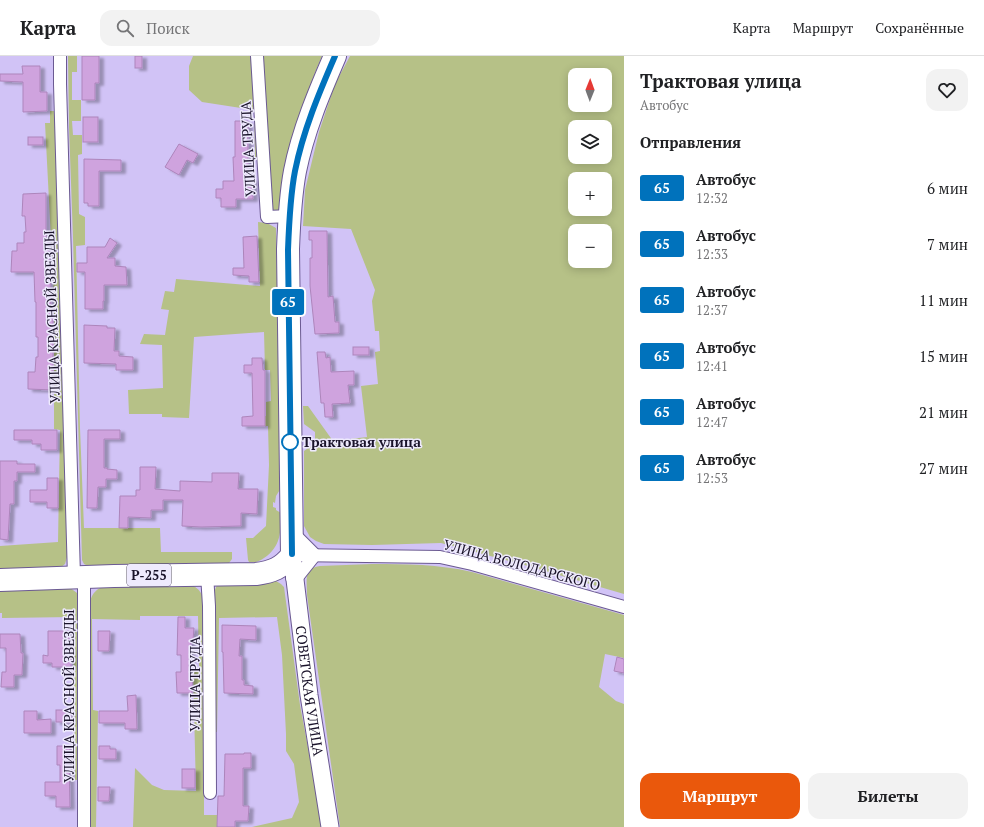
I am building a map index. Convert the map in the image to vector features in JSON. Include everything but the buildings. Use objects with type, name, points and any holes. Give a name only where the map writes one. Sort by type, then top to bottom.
[{"type":"highway","points":[[292,554],[288,265],[290,216],[295,171],[302,141],[335,56]]},
{"type":"highway","name":"Р-255","points":[[0,580],[256,574],[276,569],[285,564],[292,554]]},
{"type":"street","name":"УЛИЦА КРАСНОЙ ЗВЕЗДЫ","points":[[60,56],[60,100],[79,578],[84,821]]},
{"type":"street","name":"УЛИЦА ТРУДА","points":[[257,56],[267,217],[290,216]]},
{"type":"street","points":[[276,569],[294,580],[314,555],[292,532]]},
{"type":"street","name":"УЛИЦА ВОЛОДАРСКОГО","points":[[292,554],[440,557],[472,564],[624,607]]},
{"type":"street","name":"СОВЕТСКАЯ УЛИЦА","points":[[292,554],[309,695],[330,827]]},
{"type":"street","name":"УЛИЦА ТРУДА","points":[[207,574],[209,606],[210,793]]},
{"type":"green space","points":[[68,56],[77,56],[77,72],[72,72],[72,100],[81,100],[81,121],[72,121],[73,135],[82,135],[82,154],[78,155],[79,214],[85,217],[85,245],[76,246],[84,528],[160,528],[161,552],[232,552],[232,559],[229,563],[88,566],[84,564],[82,560]]},
{"type":"green space","points":[[193,56],[322,56],[290,147],[280,209],[271,213],[259,157],[255,157],[254,110],[202,102],[189,90],[189,66]]},
{"type":"green space","points":[[350,56],[624,56],[624,594],[528,566],[441,543],[372,545],[324,544],[310,537],[304,526],[304,451],[315,443],[315,432],[304,424],[303,406],[308,406],[333,441],[367,437],[361,386],[378,384],[375,352],[380,351],[379,331],[375,331],[372,301],[375,290],[351,229],[303,226],[305,190],[319,132],[335,84]]},
{"type":"green space","points":[[50,111],[56,111],[68,554],[65,564],[60,568],[0,570],[0,546],[58,542],[60,430],[54,429],[54,298],[45,123],[50,123]]},
{"type":"green space","points":[[258,222],[267,223],[276,228],[281,488],[276,496],[275,503],[273,502],[273,507],[281,513],[281,520],[279,538],[274,549],[270,554],[257,562],[249,562],[246,538],[253,538],[266,526],[269,465],[268,426],[265,426],[265,416],[266,402],[271,401],[270,370],[265,370],[264,332],[194,337],[189,418],[162,417],[162,414],[129,414],[128,390],[163,388],[162,345],[140,344],[144,334],[165,335],[169,310],[161,309],[165,291],[174,292],[176,279],[260,286]]},
{"type":"green space","points":[[372,564],[422,565],[459,569],[624,615],[624,658],[605,654],[599,687],[616,701],[624,704],[624,827],[340,827],[307,595],[307,576],[311,569],[320,566]]},
{"type":"green space","points":[[226,581],[276,581],[284,587],[300,705],[323,827],[252,827],[292,818],[299,802],[294,764],[286,751],[282,655],[277,617],[219,618],[217,732],[215,732],[214,592],[217,585]]},
{"type":"green space","points":[[190,584],[200,592],[205,603],[206,792],[204,792],[204,815],[217,815],[217,827],[133,827],[135,768],[152,785],[164,790],[196,791],[193,668],[199,668],[198,616],[140,616],[140,620],[92,619],[93,710],[98,711],[96,827],[90,827],[91,599],[95,591],[106,586]]},
{"type":"green space","points":[[69,587],[77,593],[79,597],[81,780],[75,780],[73,617],[2,618],[2,613],[0,613],[0,588]]},
{"type":"bus line","name":"65","points":[[292,554],[288,250],[292,188],[304,135],[335,56]]},
{"type":"place","name":"Трактовая улица","points":[[290,442]]}]
